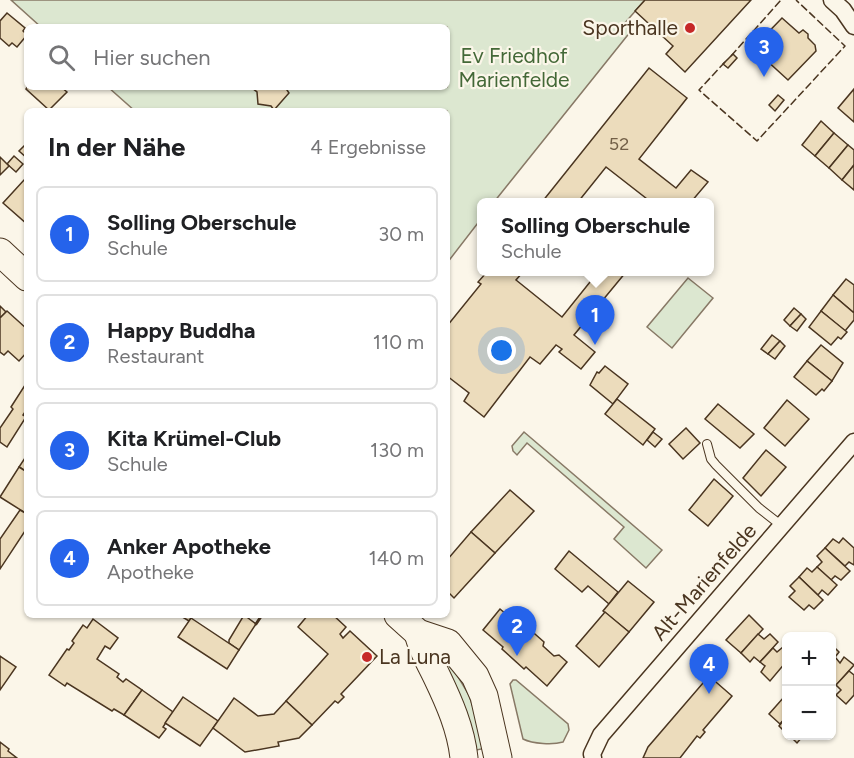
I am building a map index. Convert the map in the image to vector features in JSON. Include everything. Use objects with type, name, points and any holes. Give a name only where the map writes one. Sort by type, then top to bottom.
[{"type":"main road","points":[[0,252],[24,274]]},
{"type":"main road","points":[[401,618],[418,633],[448,643],[475,676],[484,696],[498,758]]},
{"type":"main road","points":[[418,633],[423,654],[433,669],[454,716],[464,758]]},
{"type":"street","points":[[832,0],[843,10],[854,26]]},
{"type":"street","name":"Alt-Marienfelde","points":[[592,756],[601,735],[854,442]]},
{"type":"lane","points":[[707,444],[711,459],[716,465],[759,508],[782,526]]},
{"type":"green space","name":"Ev Friedhof Marienfelde","points":[[11,0],[645,0],[624,24],[631,31],[497,198],[477,198],[477,224],[450,259],[450,108],[132,108],[111,90],[450,90],[450,24],[38,24]]},
{"type":"green space","points":[[688,278],[713,298],[672,348],[647,327]]},
{"type":"green space","points":[[524,432],[662,550],[646,568],[614,539],[624,527],[527,443],[517,455],[513,451],[512,446]]},
{"type":"green space","points":[[439,653],[454,670],[469,695],[486,748],[472,751]]},
{"type":"green space","points":[[516,680],[568,724],[569,730],[563,742],[543,744],[523,739],[510,684]]},
{"type":"building","name":"Sporthalle","points":[[645,0],[751,0],[685,72],[666,54],[673,46],[635,11]]},
{"type":"building","points":[[7,13],[24,27],[24,39],[17,47],[12,43],[9,46],[0,38],[0,21]]},
{"type":"building","points":[[782,18],[799,33],[803,30],[808,34],[816,51],[788,80],[753,48]]},
{"type":"building","points":[[733,54],[737,58],[728,68],[723,64]]},
{"type":"building","points":[[649,68],[687,98],[639,159],[676,188],[691,170],[708,182],[694,198],[646,198],[606,167],[581,198],[545,198]]},
{"type":"building","points":[[854,89],[854,122],[838,108]]},
{"type":"building","points":[[27,90],[65,90],[67,92],[51,108],[47,108]]},
{"type":"building","points":[[255,90],[287,90],[289,93],[276,108],[272,108],[258,104],[257,92]]},
{"type":"building","points":[[778,95],[784,100],[775,111],[769,105]]},
{"type":"building","points":[[821,121],[834,133],[815,156],[802,145]]},
{"type":"building","points":[[834,133],[848,145],[829,168],[815,156]]},
{"type":"building","points":[[848,145],[854,150],[854,165],[842,180],[829,168]]},
{"type":"building","points":[[24,146],[24,155],[19,151]]},
{"type":"building","points":[[14,156],[23,164],[16,172],[7,164]]},
{"type":"building","points":[[0,157],[9,166],[0,175]]},
{"type":"building","points":[[854,165],[854,190],[842,180]]},
{"type":"building","points":[[24,180],[24,221],[3,203]]},
{"type":"building","points":[[483,276],[520,276],[516,280],[562,317],[595,276],[623,276],[574,335],[595,352],[581,369],[559,352],[562,349],[556,345],[540,364],[530,357],[484,417],[464,401],[469,393],[450,378],[450,322],[481,284],[478,282]]},
{"type":"building","points":[[846,279],[854,285],[854,313],[833,295]]},
{"type":"building","points":[[833,295],[854,313],[854,320],[845,331],[821,311]]},
{"type":"building","points":[[0,306],[6,312],[0,318]]},
{"type":"building","points":[[794,308],[801,314],[790,326],[784,320]]},
{"type":"building","points":[[7,311],[24,326],[24,355],[19,361],[8,351],[4,355],[0,352],[0,318]]},
{"type":"building","points":[[821,311],[847,332],[831,345],[809,327]]},
{"type":"building","points":[[801,314],[806,319],[797,331],[790,326]]},
{"type":"building","points":[[772,335],[780,341],[768,354],[761,349]]},
{"type":"building","points":[[780,341],[785,346],[775,359],[768,354]]},
{"type":"building","points":[[821,345],[843,363],[832,381],[807,361]]},
{"type":"building","points":[[807,361],[832,381],[824,391],[822,389],[816,395],[794,377]]},
{"type":"building","points":[[605,366],[628,384],[613,404],[590,385],[597,372],[599,373]]},
{"type":"building","points":[[24,387],[24,420],[7,447],[0,442],[0,428],[13,409],[11,407]]},
{"type":"building","points":[[617,399],[655,429],[643,445],[605,414]]},
{"type":"building","points":[[787,400],[809,419],[785,446],[764,428]]},
{"type":"building","points":[[718,404],[754,434],[740,448],[705,419]]},
{"type":"building","points":[[686,428],[700,443],[683,459],[669,444]]},
{"type":"building","points":[[653,432],[662,439],[655,447],[647,440]]},
{"type":"building","points":[[766,450],[786,467],[761,496],[743,478]]},
{"type":"building","points":[[24,460],[24,470],[19,467]]},
{"type":"building","points":[[19,467],[24,470],[24,512],[0,497]]},
{"type":"building","points":[[714,479],[733,496],[708,526],[689,510]]},
{"type":"building","points":[[510,490],[534,511],[495,553],[471,532]]},
{"type":"building","points":[[20,510],[24,512],[24,533],[0,569],[0,539]]},
{"type":"building","points":[[471,532],[495,553],[454,598],[450,594],[450,556]]},
{"type":"building","points":[[843,538],[854,548],[854,565],[849,562],[845,566],[825,548],[833,539],[839,543]]},
{"type":"building","points":[[825,548],[850,571],[841,580],[835,576],[831,580],[817,567],[822,562],[817,556]]},
{"type":"building","points":[[569,551],[618,592],[609,604],[588,586],[582,592],[555,569]]},
{"type":"building","points":[[817,567],[837,585],[828,595],[822,590],[818,595],[799,577],[807,568],[812,572]]},
{"type":"building","points":[[799,577],[823,600],[814,609],[809,605],[804,610],[789,597],[795,591],[790,586]]},
{"type":"building","points":[[628,581],[654,602],[629,632],[603,611]]},
{"type":"building","points":[[500,609],[506,614],[511,614],[522,628],[527,627],[544,642],[543,646],[554,656],[559,655],[567,662],[547,686],[526,667],[524,669],[483,630]]},
{"type":"building","points":[[605,612],[629,632],[599,667],[576,646]]},
{"type":"building","points":[[749,615],[763,629],[741,653],[726,640]]},
{"type":"building","points":[[191,618],[239,650],[227,669],[178,637]]},
{"type":"building","points":[[242,618],[248,618],[256,624],[239,650],[229,643]]},
{"type":"building","points":[[306,618],[336,618],[346,627],[340,634],[343,638],[350,631],[377,656],[341,694],[344,697],[338,703],[335,701],[312,725],[286,701],[328,654],[298,627]]},
{"type":"building","points":[[93,619],[118,638],[110,649],[105,646],[97,659],[119,674],[117,677],[123,682],[126,679],[142,690],[124,715],[114,709],[112,711],[67,683],[65,686],[49,675],[67,649],[69,650],[74,643],[72,641],[83,625],[87,628]]},
{"type":"building","points":[[758,634],[764,639],[770,634],[778,642],[760,662],[754,657],[750,662],[741,653]]},
{"type":"building","points":[[773,648],[777,652],[782,648],[782,667],[770,681],[761,672],[765,666],[760,662]]},
{"type":"building","points":[[0,656],[16,667],[0,690]]},
{"type":"building","points":[[844,657],[854,665],[836,685],[836,658],[840,663]]},
{"type":"building","points":[[849,671],[854,675],[854,695],[846,704],[836,695],[841,690],[836,685]]},
{"type":"building","points":[[709,676],[732,696],[703,730],[705,732],[700,738],[697,736],[680,758],[643,758],[648,747]]},
{"type":"building","points":[[142,690],[173,712],[163,727],[166,729],[159,738],[124,715]]},
{"type":"building","points":[[183,697],[218,721],[200,746],[165,723]]},
{"type":"building","points":[[234,698],[258,716],[274,714],[286,701],[312,725],[299,738],[278,742],[279,746],[245,752],[213,728]]},
{"type":"building","points":[[782,699],[782,722],[780,724],[769,714]]},
{"type":"building","points":[[0,742],[9,749],[8,751],[17,758],[0,758]]},
{"type":"fence","points":[[731,56],[781,0]]},
{"type":"fence","points":[[725,62],[699,90],[757,141],[845,46],[796,0]]},
{"type":"wall","points":[[256,624],[260,618]]},
{"type":"place","name":"Sporthalle","points":[[690,28]]},
{"type":"place","name":"Kita Krümel-Club","points":[[764,77]]},
{"type":"place","name":"Solling Oberschule","points":[[595,345]]},
{"type":"place","name":"Happy Buddha","points":[[517,656]]},
{"type":"place","name":"La Luna","points":[[367,657]]},
{"type":"place","name":"Anker Apotheke","points":[[709,694]]}]
